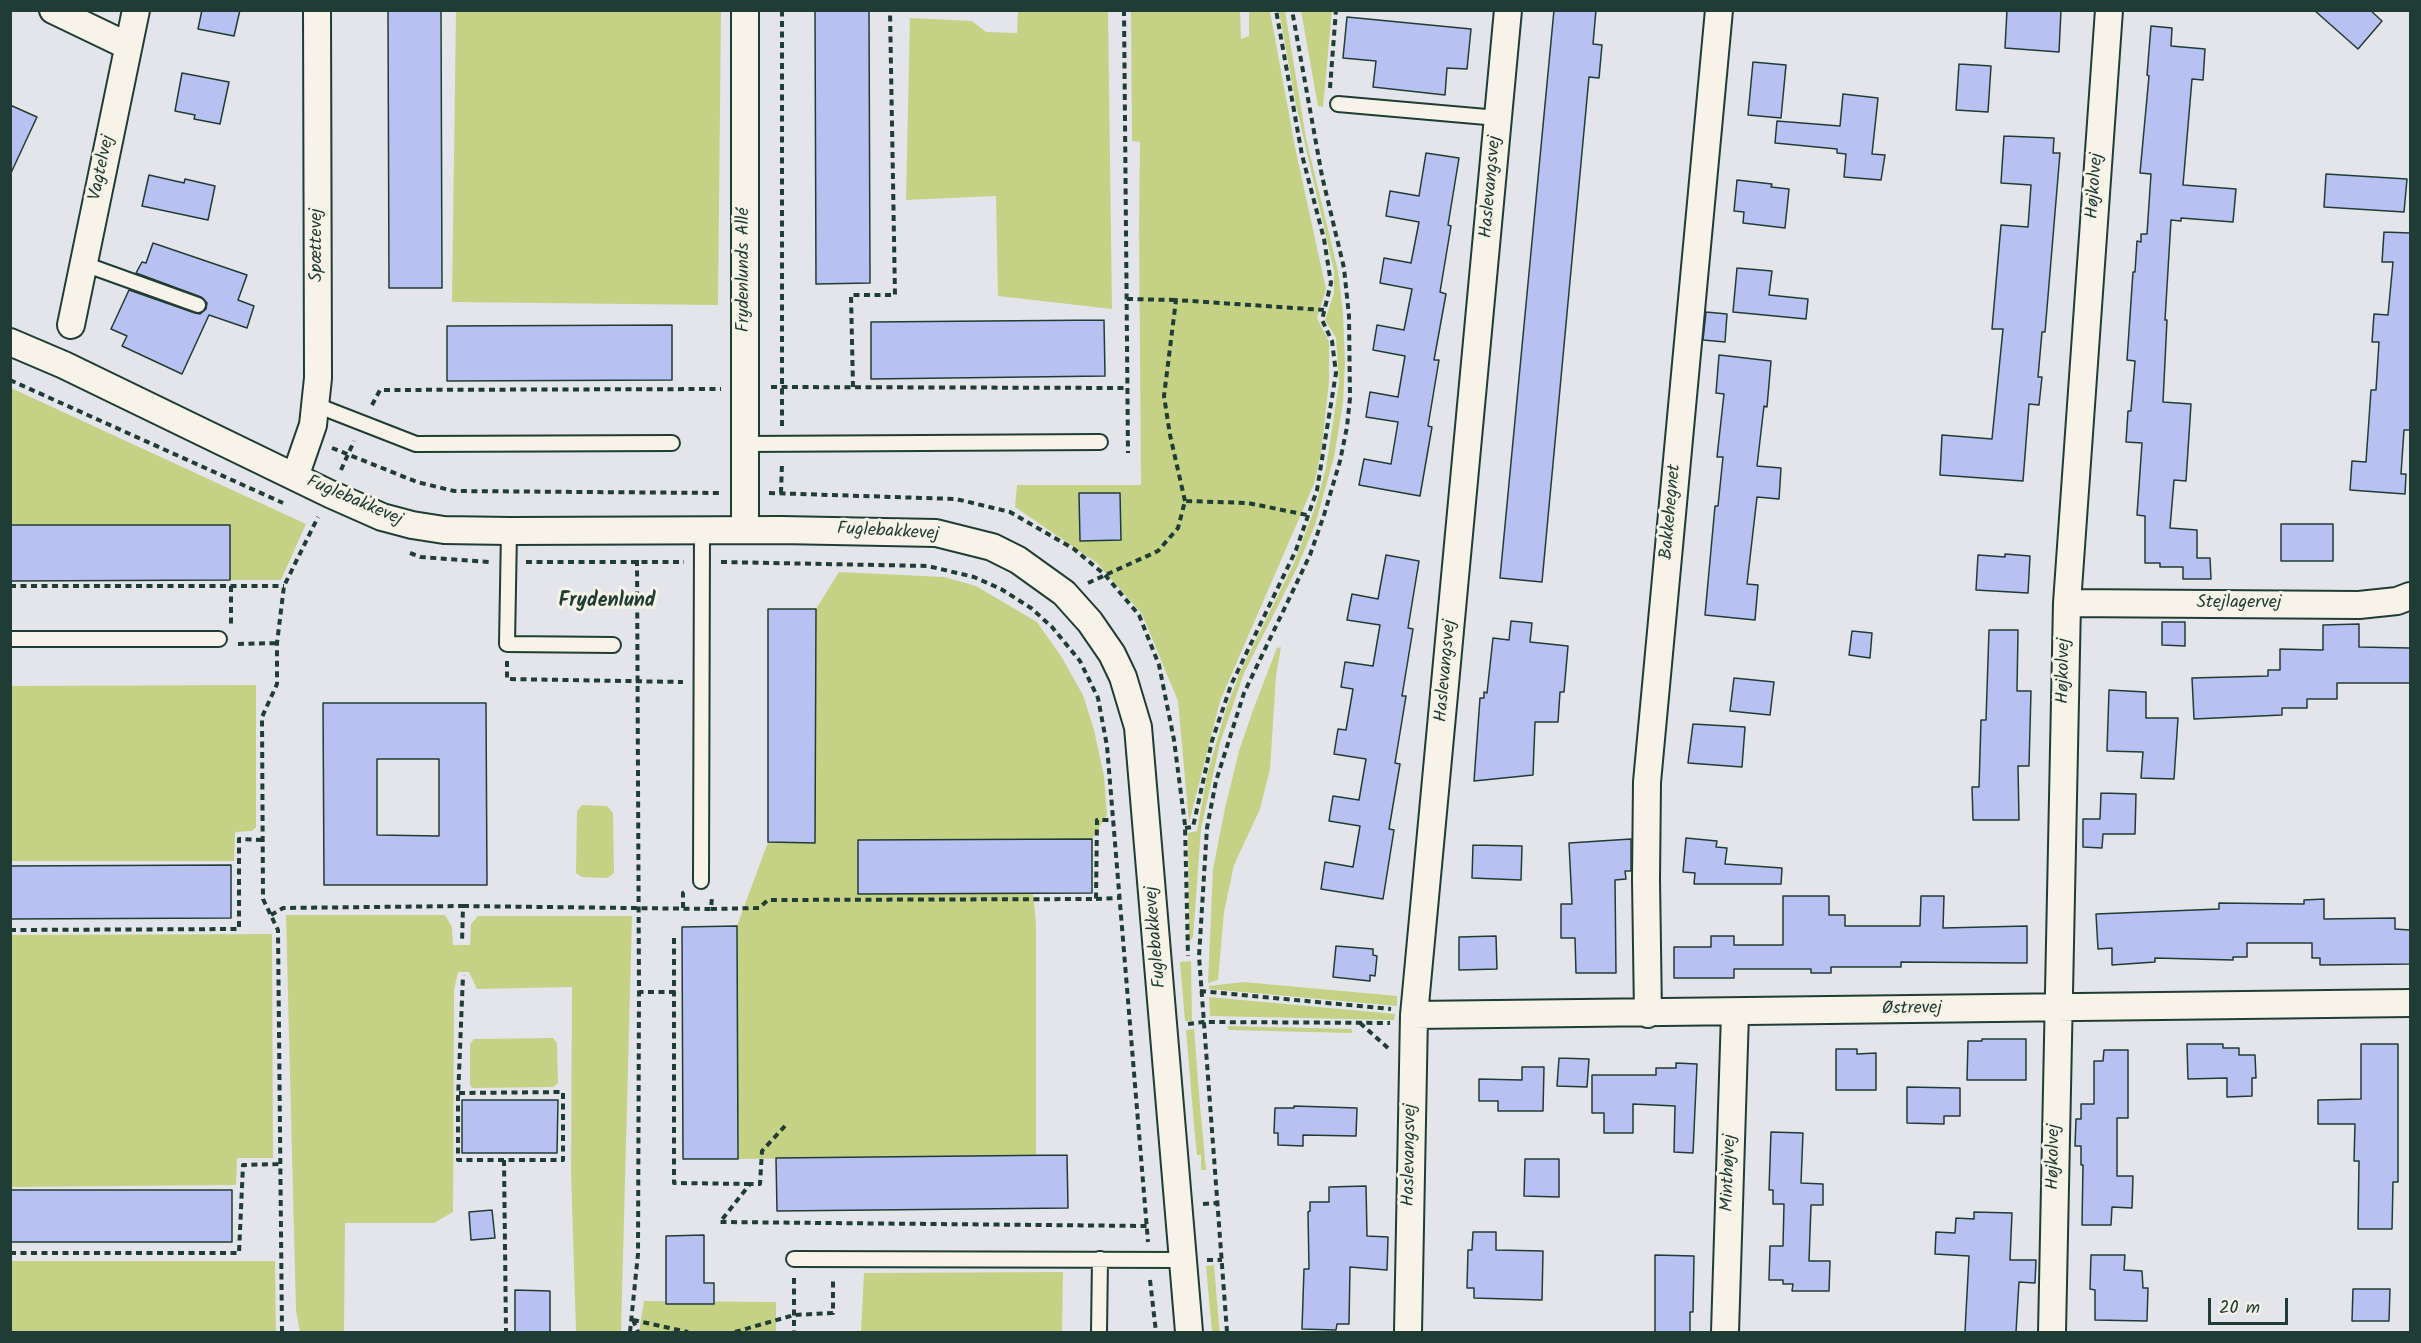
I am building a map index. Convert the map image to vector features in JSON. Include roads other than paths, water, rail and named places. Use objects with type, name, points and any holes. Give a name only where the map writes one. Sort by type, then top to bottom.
[{"type":"street","points":[[53,10],[128,46]]},
{"type":"street","name":"Vagtelvej","points":[[71,325],[136,10]]},
{"type":"street","name":"Spættevej","points":[[295,477],[309,439],[318,378],[317,10]]},
{"type":"street","name":"Frydenlunds Allé","points":[[745,10],[745,530]]},
{"type":"street","name":"Haslevangsvej","points":[[1408,1332],[1414,1019],[1508,10]]},
{"type":"street","name":"Bakkehegnet","points":[[1648,1014],[1647,782],[1719,10]]},
{"type":"street","name":"Højkolvej","points":[[2052,1332],[2067,603],[2109,10]]},
{"type":"street","name":"Fuglebakkevej","points":[[10,342],[64,365],[330,494],[382,517],[412,525],[444,530],[509,531],[745,530],[936,533],[992,547],[1018,560],[1064,593],[1090,622],[1112,654],[1123,677],[1138,727],[1189,1332]]},
{"type":"street","name":"Stejlagervej","points":[[2067,603],[2359,604],[2397,601],[2410,596]]},
{"type":"street","name":"Østrevej","points":[[1414,1019],[2057,1007],[2410,1004]]},
{"type":"street","name":"Minthøjvej","points":[[1725,1332],[1735,1013]]},
{"type":"lane","points":[[1334,101],[1498,117]]},
{"type":"lane","points":[[84,264],[198,305]]},
{"type":"lane","points":[[315,405],[402,440],[432,445],[672,443]]},
{"type":"lane","points":[[745,444],[1100,441]]},
{"type":"lane","points":[[509,531],[507,644],[613,645]]},
{"type":"lane","points":[[701,881],[702,531]]},
{"type":"lane","points":[[10,639],[225,642]]},
{"type":"lane","points":[[794,1259],[1184,1260]]},
{"type":"lane","points":[[1099,1332],[1100,1259]]},
{"type":"district","name":"Frydenlund","points":[[607,603]]}]
